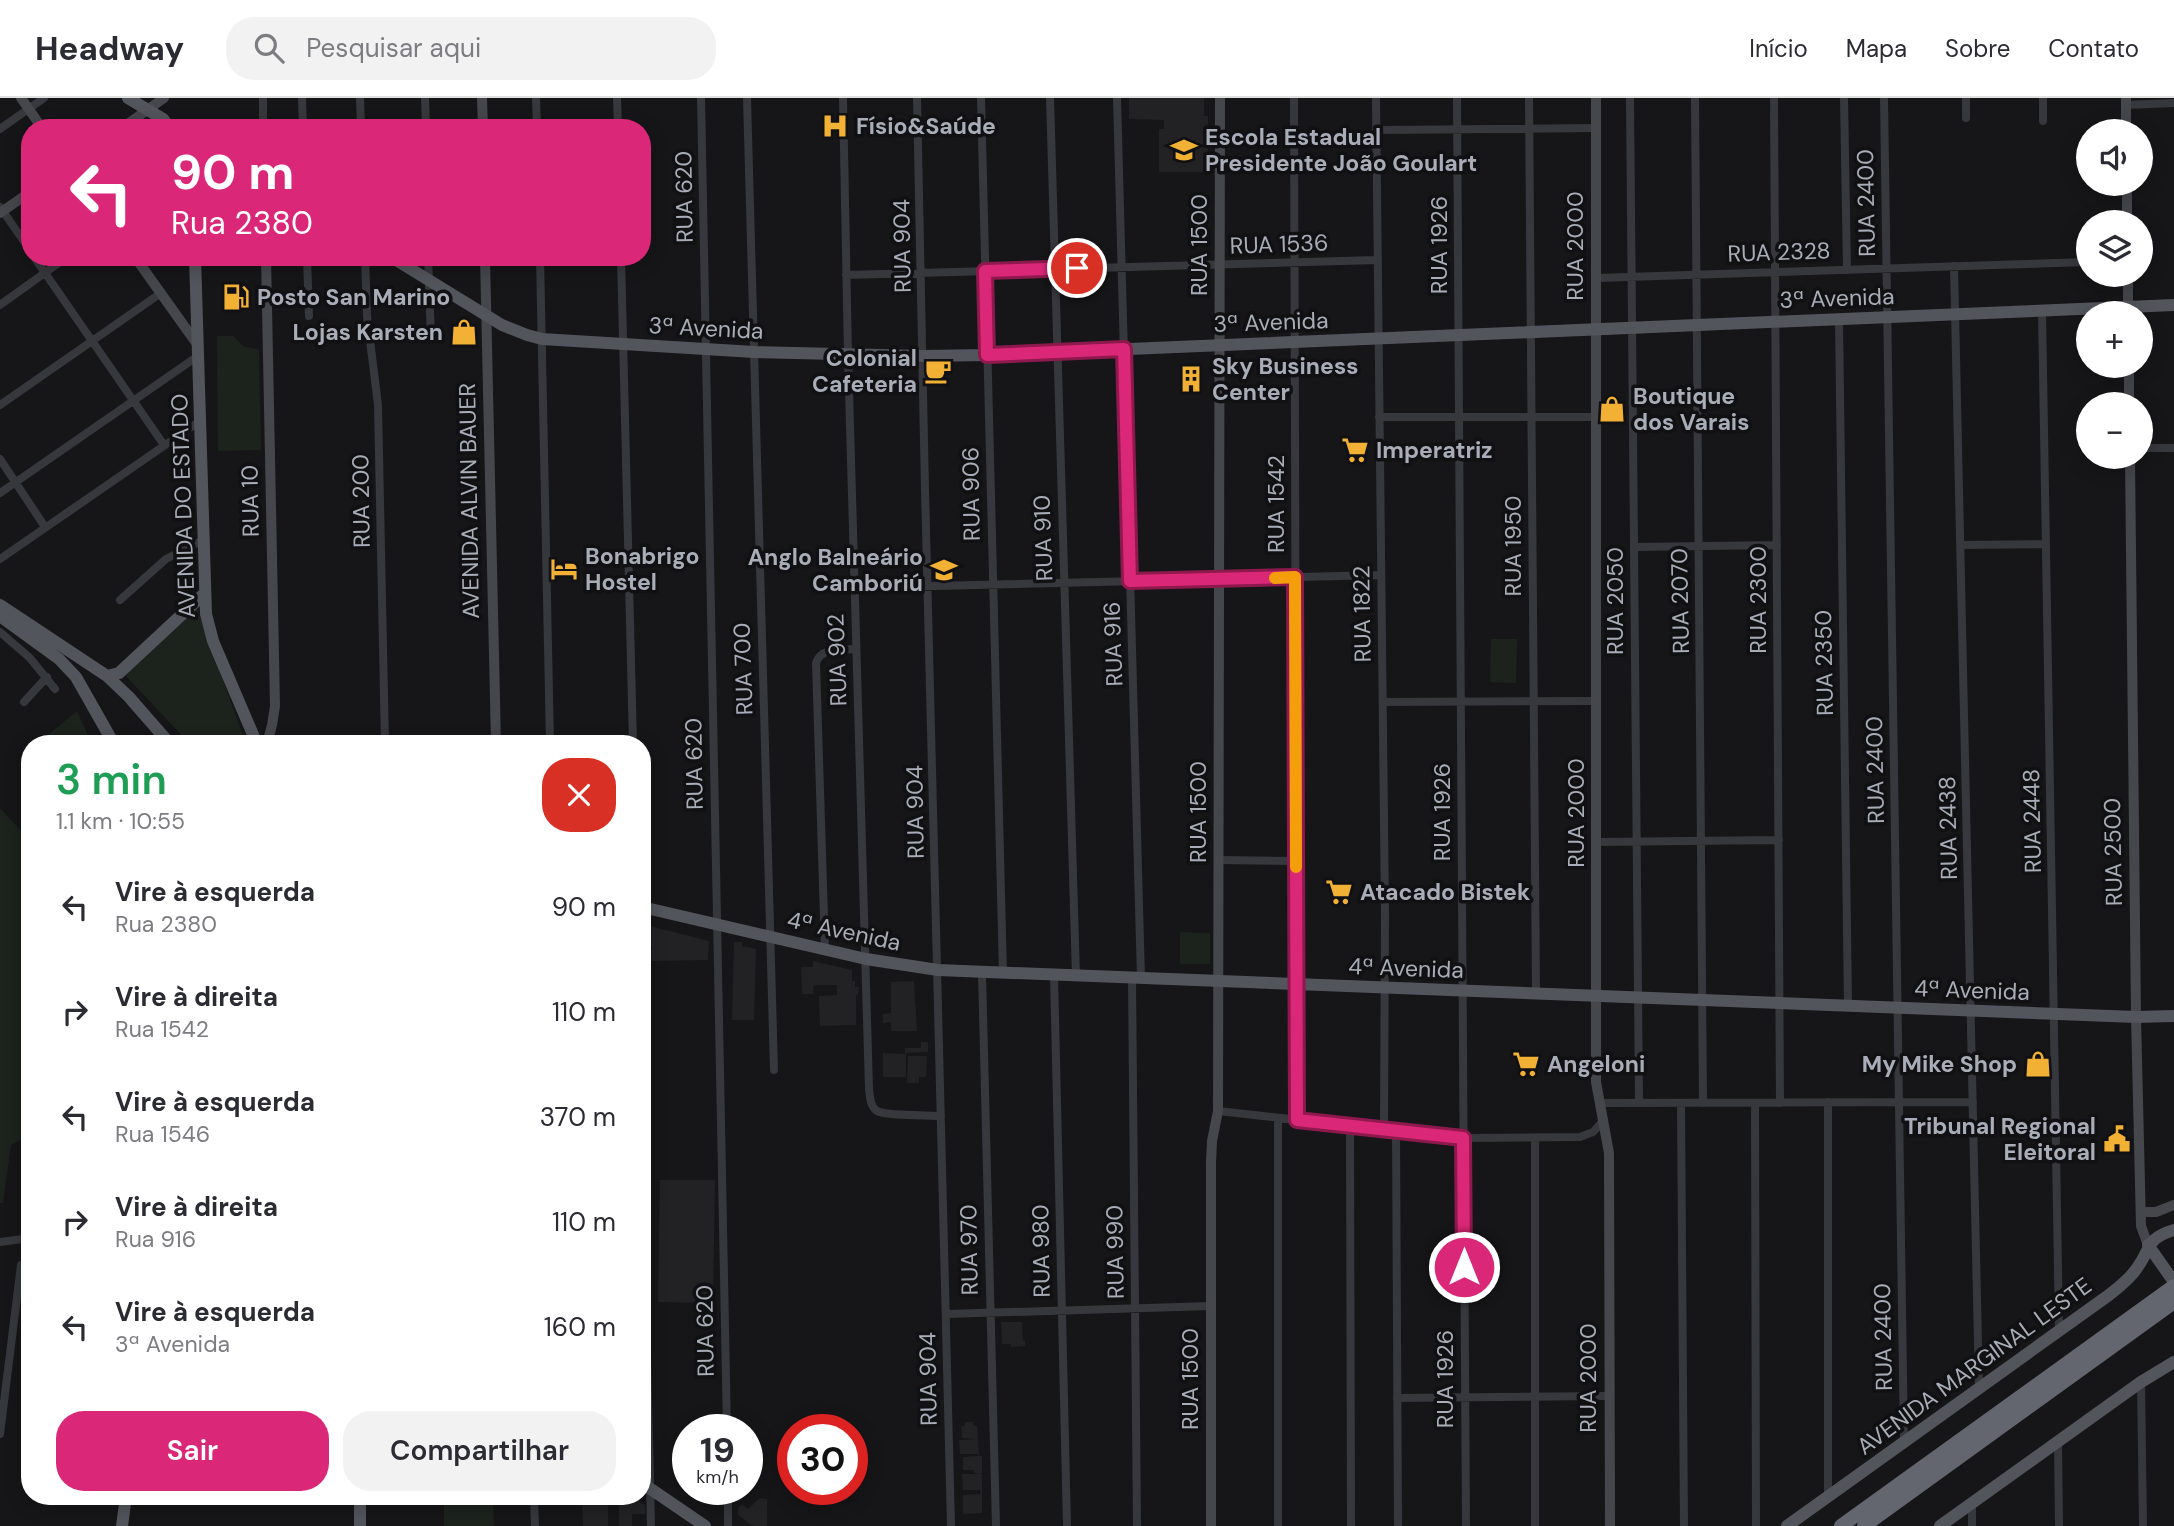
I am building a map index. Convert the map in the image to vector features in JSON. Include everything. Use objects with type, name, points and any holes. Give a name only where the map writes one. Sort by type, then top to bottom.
[{"type":"highway","points":[[1841,1526],[2171,1290]]},
{"type":"highway","points":[[1864,1526],[2171,1290]]},
{"type":"main road","points":[[21,98],[36,119]]},
{"type":"main road","points":[[128,98],[161,119]]},
{"type":"main road","points":[[135,119],[164,98]]},
{"type":"main road","points":[[482,98],[483,119]]},
{"type":"main road","name":"RUA 1500","points":[[1211,1526],[1211,1163],[1212,1142],[1219,1111],[1220,98]]},
{"type":"main road","name":"RUA 2000","points":[[1596,98],[1597,1082],[1609,1153],[1610,1526]]},
{"type":"main road","points":[[2126,101],[2126,119]]},
{"type":"main road","points":[[1,210],[21,198]]},
{"type":"main road","points":[[142,266],[198,350]]},
{"type":"main road","name":"AVENIDA DO ESTADO","points":[[195,266],[205,593],[209,629],[253,735]]},
{"type":"main road","name":"RUA 10","points":[[266,266],[275,706],[269,735]]},
{"type":"main road","name":"3ª Avenida","points":[[405,266],[486,316],[515,331],[542,339],[706,350],[848,355],[987,355],[2076,310]]},
{"type":"main road","name":"AVENIDA ALVIN BAUER","points":[[485,266],[496,735]]},
{"type":"main road","name":"3ª Avenida","points":[[2153,307],[2174,305]]},
{"type":"main road","name":"RUA 2500","points":[[2130,469],[2136,1017],[2141,1226],[2148,1245]]},
{"type":"main road","points":[[107,676],[119,673],[205,593]]},
{"type":"main road","points":[[0,605],[107,676],[162,735]]},
{"type":"main road","points":[[0,616],[59,659],[76,677],[109,735]]},
{"type":"main road","name":"4ª Avenida","points":[[651,909],[866,959],[938,970],[1971,1011],[2174,1016]]},
{"type":"main road","points":[[2141,1212],[2156,1212],[2174,1205]]},
{"type":"main road","points":[[2171,1290],[2148,1245],[2154,1239],[2174,1230]]},
{"type":"main road","name":"AVENIDA MARGINAL LESTE","points":[[1787,1526],[2122,1285],[2138,1267],[2148,1245]]},
{"type":"main road","points":[[2138,1267],[2153,1265],[2171,1290]]},
{"type":"main road","points":[[1940,1526],[2141,1382],[2174,1363]]},
{"type":"main road","points":[[651,1489],[705,1526]]},
{"type":"main road","points":[[122,1526],[125,1505]]},
{"type":"main road","points":[[360,1505],[360,1526]]},
{"type":"street","points":[[0,129],[44,98]]},
{"type":"street","points":[[263,98],[263,119]]},
{"type":"street","points":[[302,98],[303,119]]},
{"type":"street","points":[[360,98],[361,119]]},
{"type":"street","points":[[425,98],[426,119]]},
{"type":"street","points":[[536,98],[537,119]]},
{"type":"street","points":[[617,98],[618,119]]},
{"type":"street","name":"RUA 620","points":[[701,98],[727,1414]]},
{"type":"street","name":"RUA 700","points":[[747,98],[774,1070]]},
{"type":"street","name":"RUA 902","points":[[843,98],[854,588],[870,1102],[876,1111],[886,1114],[941,1116]]},
{"type":"street","name":"RUA 904","points":[[917,98],[951,1526]]},
{"type":"street","name":"RUA 906","points":[[981,98],[1003,974]]},
{"type":"street","name":"RUA 910","points":[[1049,98],[1076,976]]},
{"type":"street","name":"RUA 916","points":[[1117,98],[1137,979]]},
{"type":"street","name":"RUA 1542","points":[[1294,98],[1297,1120]]},
{"type":"street","name":"RUA 1822","points":[[1376,98],[1383,702],[1384,1129]]},
{"type":"street","name":"RUA 1926","points":[[1457,98],[1466,1526]]},
{"type":"street","name":"RUA 1950","points":[[1529,98],[1535,994]]},
{"type":"street","name":"RUA 2050","points":[[1630,98],[1639,1103]]},
{"type":"street","name":"RUA 2070","points":[[1695,98],[1703,1103]]},
{"type":"street","name":"RUA 2300","points":[[1774,98],[1780,1103]]},
{"type":"street","points":[[1844,98],[1847,270]]},
{"type":"street","name":"RUA 2400","points":[[1884,98],[1904,1442]]},
{"type":"street","points":[[1966,98],[1966,118]]},
{"type":"street","points":[[2043,98],[2043,121]]},
{"type":"street","points":[[2126,101],[2174,103]]},
{"type":"street","points":[[1376,130],[1596,128]]},
{"type":"street","points":[[1,210],[21,238]]},
{"type":"street","name":"RUA 1536","points":[[846,275],[1377,260]]},
{"type":"street","name":"RUA 2328","points":[[1597,278],[2076,262]]},
{"type":"street","points":[[40,266],[164,445]]},
{"type":"street","points":[[0,305],[55,266]]},
{"type":"street","points":[[307,266],[309,316]]},
{"type":"street","name":"RUA 200","points":[[365,266],[367,316],[379,416],[385,735]]},
{"type":"street","points":[[428,266],[431,337]]},
{"type":"street","points":[[540,266],[550,735]]},
{"type":"street","points":[[621,266],[633,735]]},
{"type":"street","name":"RUA 2438","points":[[1954,266],[1979,1388]]},
{"type":"street","points":[[0,405],[161,293]]},
{"type":"street","name":"RUA 2448","points":[[2042,310],[2059,1330]]},
{"type":"street","name":"RUA 2350","points":[[1839,319],[1849,1006]]},
{"type":"street","points":[[0,493],[133,401],[198,350]]},
{"type":"street","points":[[1378,417],[1597,417]]},
{"type":"street","points":[[0,559],[200,421]]},
{"type":"street","points":[[2153,448],[2174,448]]},
{"type":"street","points":[[0,459],[46,527]]},
{"type":"street","points":[[120,600],[166,559],[203,540]]},
{"type":"street","points":[[1961,545],[2046,544]]},
{"type":"street","points":[[1634,547],[1777,545]]},
{"type":"street","points":[[854,588],[1380,575]]},
{"type":"street","points":[[0,632],[30,658],[55,689]]},
{"type":"street","points":[[825,950],[816,663],[822,653],[856,649]]},
{"type":"street","points":[[24,702],[47,677]]},
{"type":"street","points":[[1383,702],[1597,701]]},
{"type":"street","points":[[1597,842],[1779,840]]},
{"type":"street","points":[[1219,860],[1296,861]]},
{"type":"street","name":"RUA 970","points":[[982,973],[996,1526]]},
{"type":"street","name":"RUA 980","points":[[1054,975],[1067,1526]]},
{"type":"street","name":"RUA 990","points":[[1137,979],[1137,1526]]},
{"type":"street","points":[[1828,1102],[1828,1497]]},
{"type":"street","points":[[1600,1103],[1973,1102]]},
{"type":"street","points":[[1681,1103],[1684,1526]]},
{"type":"street","points":[[1755,1103],[1756,1526]]},
{"type":"street","points":[[1219,1111],[1463,1138],[1580,1137],[1593,1132],[1604,1120]]},
{"type":"street","points":[[1278,1118],[1278,1526]]},
{"type":"street","points":[[1350,1125],[1351,1526]]},
{"type":"street","points":[[1396,1130],[1398,1526]]},
{"type":"street","points":[[1535,1139],[1535,1526]]},
{"type":"street","points":[[0,1242],[21,1239]]},
{"type":"street","points":[[0,1434],[21,1265]]},
{"type":"street","points":[[946,1314],[1211,1306]]},
{"type":"street","points":[[2141,1382],[2143,1526]]},
{"type":"street","points":[[1397,1398],[1609,1396]]},
{"type":"street","points":[[2058,1441],[2059,1526]]},
{"type":"street","points":[[1972,1503],[1972,1526]]},
{"type":"street","points":[[534,1505],[535,1526]]},
{"type":"street","points":[[648,1505],[651,1526]]},
{"type":"street","points":[[728,1505],[728,1526]]},
{"type":"shaded area","name":"Escola Estadual Presidente João Goulart","points":[[1129,98],[1204,98],[1204,116],[1208,116],[1208,172],[1159,172],[1159,129],[1164,129],[1164,120],[1129,119]]},
{"type":"shaded area","points":[[217,336],[233,336],[243,346],[259,350],[261,450],[218,451]]},
{"type":"shaded area","points":[[196,606],[243,735],[182,735],[125,675]]},
{"type":"shaded area","points":[[1491,639],[1517,639],[1516,683],[1490,682]]},
{"type":"shaded area","points":[[77,711],[88,735],[48,735]]},
{"type":"shaded area","points":[[0,808],[21,831],[21,1140],[11,1145],[3,1203],[0,1203]]},
{"type":"shaded area","points":[[651,926],[709,941],[708,960],[651,961]]},
{"type":"shaded area","points":[[1180,932],[1210,933],[1210,964],[1180,964]]},
{"type":"shaded area","points":[[734,942],[742,942],[742,946],[756,949],[754,1020],[732,1020]]},
{"type":"shaded area","points":[[813,961],[852,970],[852,981],[855,981],[855,987],[859,987],[856,995],[856,1025],[820,1026],[819,996],[837,995],[837,985],[814,985],[813,994],[802,994],[801,967],[813,967]]},
{"type":"shaded area","points":[[914,981],[917,1031],[891,1031],[891,1022],[883,1023],[883,1014],[891,1013],[891,982]]},
{"type":"shaded area","points":[[921,1042],[928,1042],[928,1052],[906,1053],[906,1077],[883,1077],[883,1053],[905,1054],[905,1048],[921,1048]]},
{"type":"shaded area","points":[[908,1056],[927,1056],[926,1077],[919,1077],[919,1083],[907,1083]]},
{"type":"shaded area","points":[[660,1180],[715,1180],[713,1303],[658,1302]]},
{"type":"shaded area","points":[[1001,1322],[1022,1322],[1025,1346],[1011,1347],[1011,1344],[1002,1344]]},
{"type":"shaded area","points":[[965,1422],[973,1422],[973,1425],[977,1426],[979,1456],[982,1456],[982,1513],[963,1514],[963,1495],[981,1494],[980,1490],[963,1490],[962,1474],[980,1474],[974,1473],[974,1470],[963,1470],[963,1457],[978,1456],[960,1454],[959,1440],[977,1439],[962,1438],[961,1426],[965,1426]]},
{"type":"shaded area","points":[[763,1498],[767,1499],[767,1526],[753,1526],[738,1515],[741,1505],[748,1509],[752,1505],[763,1505]]},
{"type":"shaded area","points":[[444,1505],[493,1505],[494,1526],[444,1526]]},
{"type":"shaded area","points":[[582,1505],[608,1505],[608,1526],[583,1526]]},
{"type":"shaded area","points":[[619,1505],[645,1505],[645,1514],[632,1514],[632,1526],[619,1526]]},
{"type":"slow traffic","points":[[1275,578],[1295,577],[1296,867]]},
{"type":"place","name":"Físio&Saúde","points":[[835,126]]},
{"type":"place","name":"Escola Estadual Presidente João Goulart","points":[[1184,150]]},
{"type":"place","name":"Posto San Marino","points":[[236,297]]},
{"type":"place","name":"Lojas Karsten","points":[[464,332]]},
{"type":"place","name":"Colonial Cafeteria","points":[[938,371]]},
{"type":"place","name":"Sky Business Center","points":[[1191,379]]},
{"type":"place","name":"Boutique dos Varais","points":[[1612,409]]},
{"type":"place","name":"Imperatriz","points":[[1355,450]]},
{"type":"place","name":"Bonabrigo Hostel","points":[[564,569]]},
{"type":"place","name":"Anglo Balneário Camboriú","points":[[944,570]]},
{"type":"place","name":"Atacado Bistek","points":[[1339,892]]},
{"type":"place","name":"Angeloni","points":[[1526,1064]]},
{"type":"place","name":"My Mike Shop","points":[[2038,1064]]},
{"type":"place","name":"Tribunal Regional Eleitoral","points":[[2117,1139]]},
{"type":"route","points":[[1077,268],[985,271],[987,355],[1124,349],[1130,581],[1295,577],[1297,1120],[1463,1138],[1464,1267]]}]
